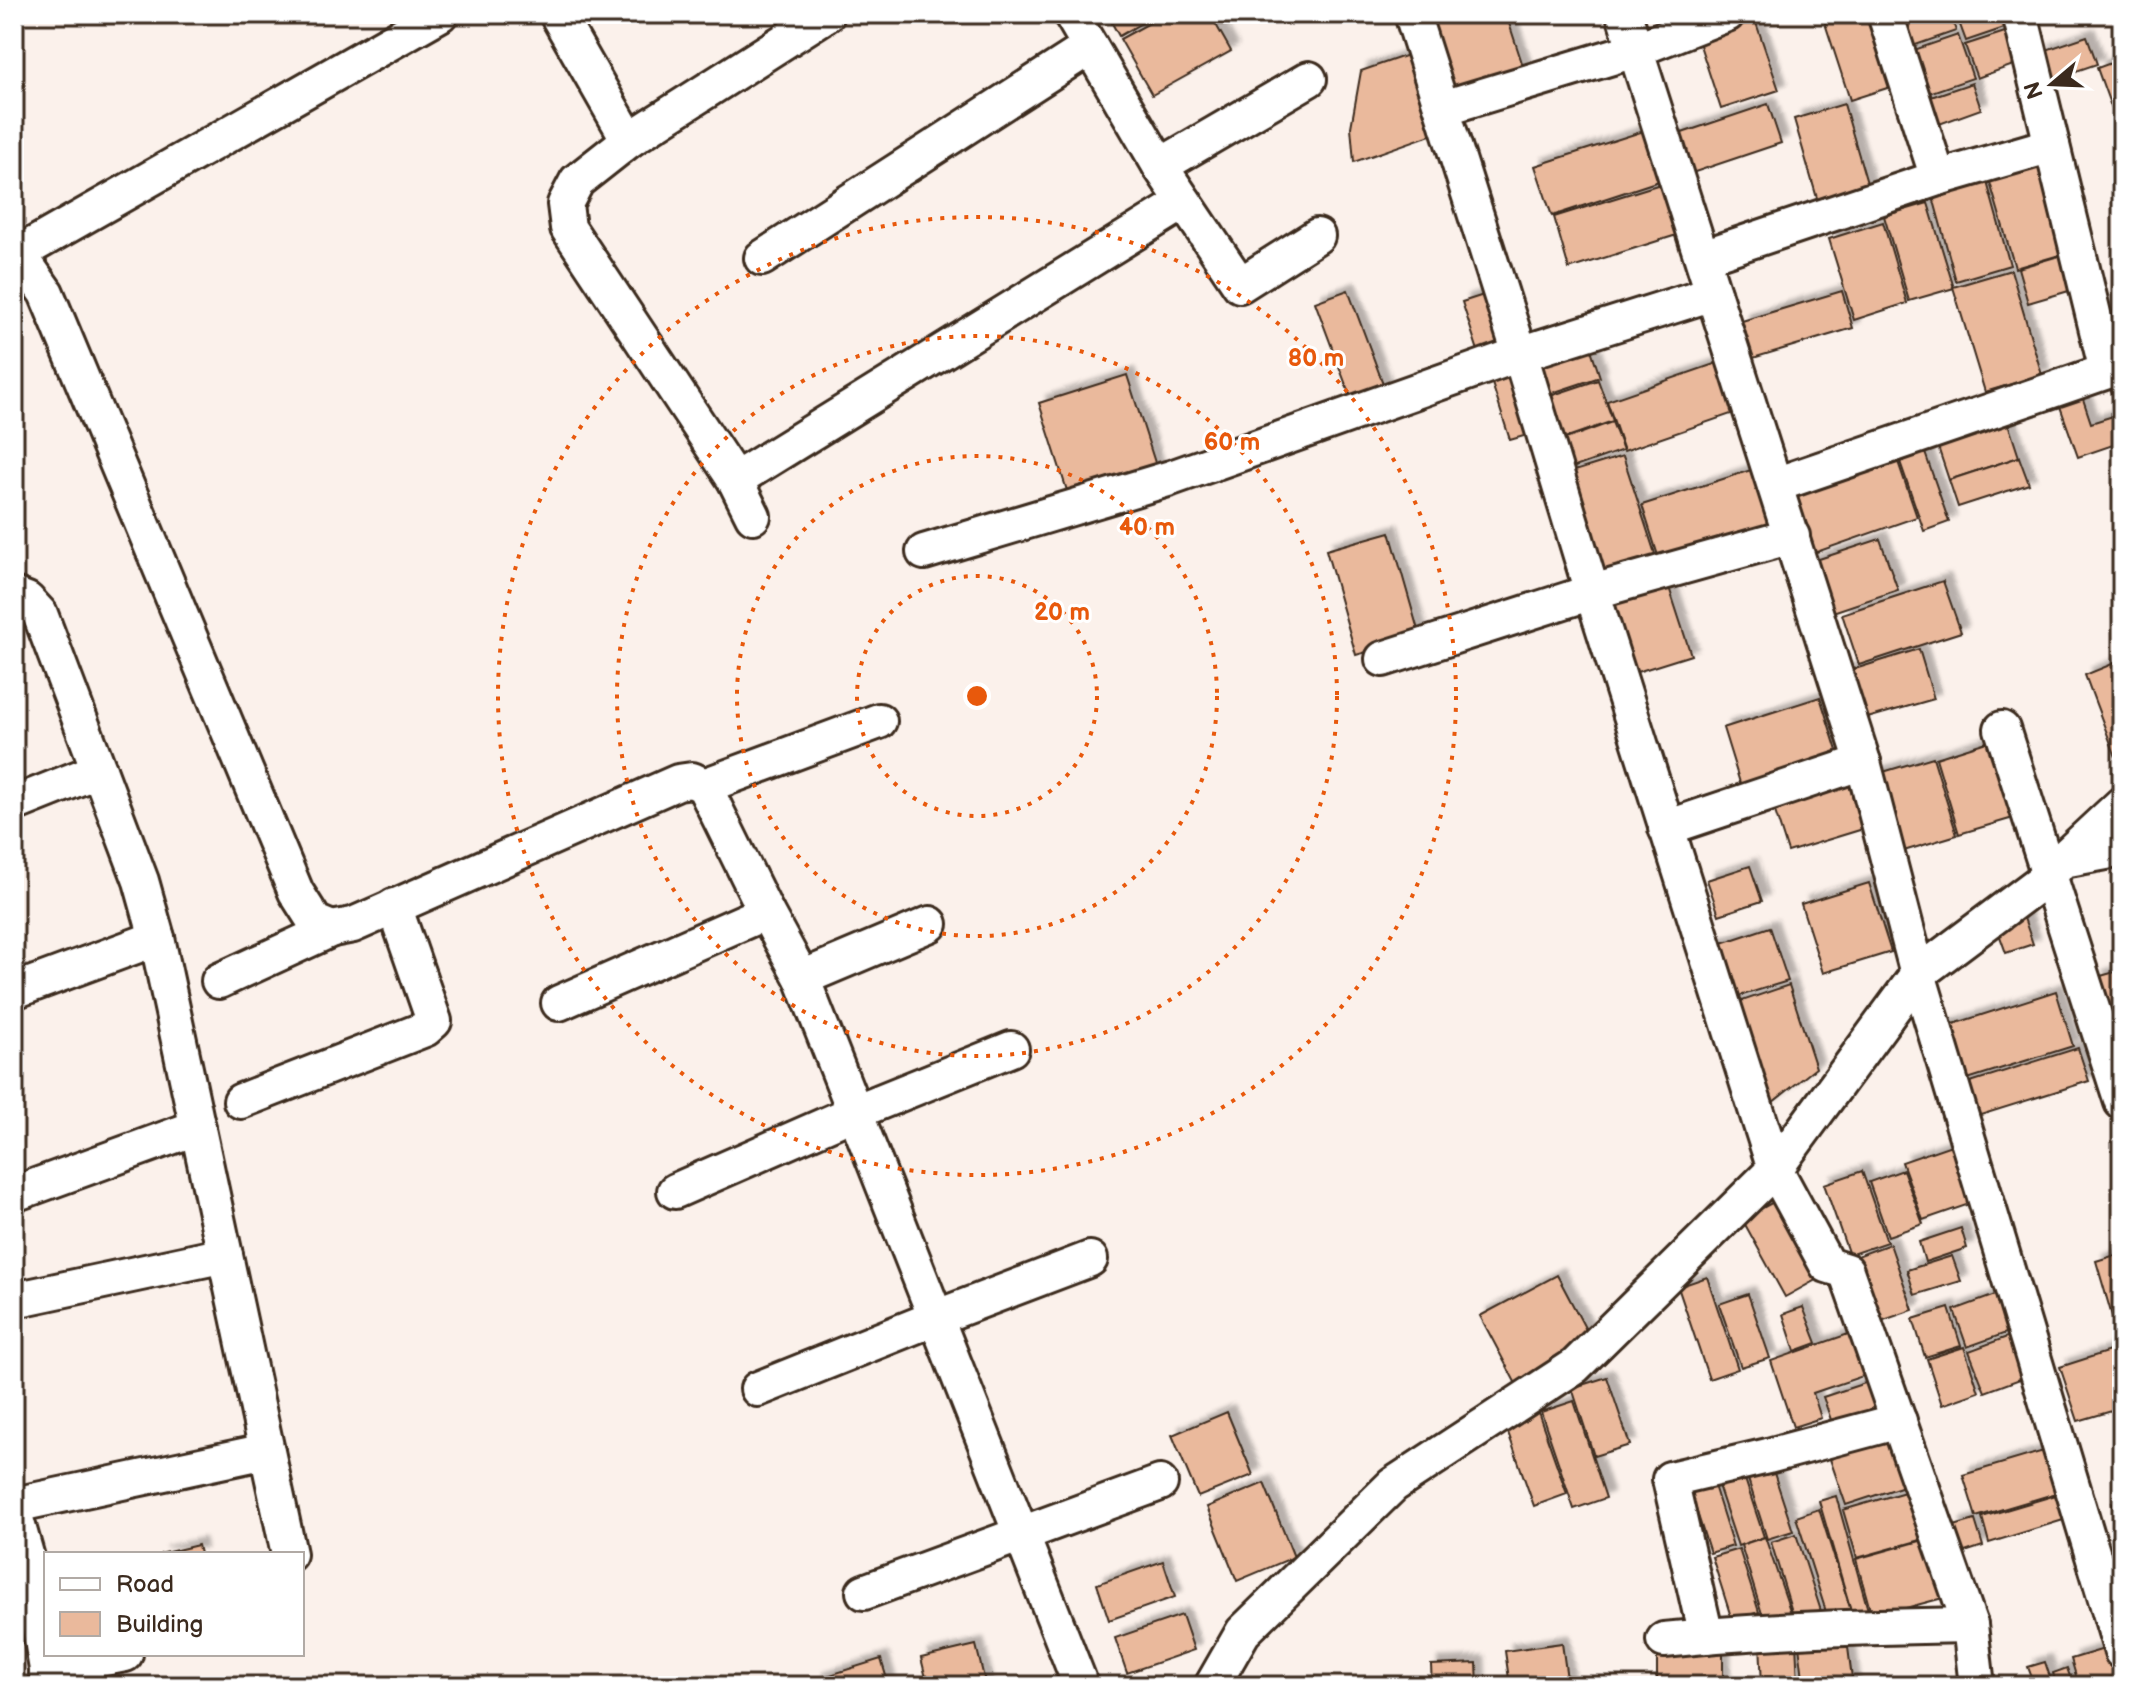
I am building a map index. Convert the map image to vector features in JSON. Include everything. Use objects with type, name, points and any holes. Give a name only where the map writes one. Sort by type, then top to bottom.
[{"type":"street","points":[[332,929],[315,922],[296,892],[46,293],[15,252],[440,14]]},
{"type":"street","points":[[557,14],[629,140]]},
{"type":"street","points":[[753,516],[735,480],[568,228],[565,204],[577,181],[629,140],[827,14]]},
{"type":"street","points":[[1071,14],[1160,166],[1240,285],[1317,236]]},
{"type":"street","points":[[1412,14],[1775,1169],[1827,1265],[1846,1271],[1970,1625],[1977,1686]]},
{"type":"street","points":[[1624,14],[1863,762],[1918,974],[2122,1652]]},
{"type":"street","points":[[1443,108],[1635,50],[1727,14]]},
{"type":"street","points":[[1885,14],[1938,178]]},
{"type":"street","points":[[1775,485],[2114,368],[2052,145],[2020,14]]},
{"type":"street","points":[[762,258],[1090,47]]},
{"type":"street","points":[[1160,166],[1309,79]]},
{"type":"street","points":[[1703,257],[1938,178],[2052,145]]},
{"type":"street","points":[[735,480],[1184,202]]},
{"type":"street","points":[[924,552],[1171,478],[1520,354],[1713,293]]},
{"type":"street","points":[[1383,659],[1592,592],[1792,536]]},
{"type":"street","points":[[14,595],[27,600],[40,614],[141,881],[157,938],[289,1552]]},
{"type":"street","points":[[704,786],[879,721]]},
{"type":"street","points":[[2002,729],[2056,868],[2116,1063],[2122,1102]]},
{"type":"street","points":[[1666,828],[1863,762]]},
{"type":"street","points":[[14,804],[99,770]]},
{"type":"street","points":[[219,981],[332,929],[353,925],[678,782],[692,780],[704,786],[802,978],[1081,1686]]},
{"type":"street","points":[[1212,1686],[1243,1632],[1393,1485],[1575,1366],[1775,1169],[1918,974],[2056,868],[2122,804]]},
{"type":"street","points":[[2056,868],[2122,849]]},
{"type":"street","points":[[241,1101],[425,1029],[434,1021],[394,906]]},
{"type":"street","points":[[559,1003],[766,912]]},
{"type":"street","points":[[802,978],[930,924]]},
{"type":"street","points":[[14,991],[157,938]]},
{"type":"street","points":[[675,1191],[855,1112],[1011,1049]]},
{"type":"street","points":[[14,1194],[198,1127]]},
{"type":"street","points":[[14,1300],[225,1255]]},
{"type":"street","points":[[758,1389],[1090,1259]]},
{"type":"street","points":[[1706,1636],[1670,1479],[1899,1421]]},
{"type":"street","points":[[14,1505],[267,1451]]},
{"type":"street","points":[[864,1592],[1160,1483]]},
{"type":"street","points":[[14,1512],[29,1565],[47,1678],[118,1656]]},
{"type":"street","points":[[1664,1640],[1844,1628],[1970,1625]]},
{"type":"building","points":[[1107,14],[1157,14],[1119,36]]},
{"type":"building","points":[[1166,14],[1210,14],[1231,51],[1152,95],[1120,39]]},
{"type":"building","points":[[1428,14],[1506,14],[1526,75],[1450,100]]},
{"type":"building","points":[[1822,14],[1882,14],[1903,83],[1850,100]]},
{"type":"building","points":[[1911,14],[1950,14],[1956,31],[1907,48],[1897,19]]},
{"type":"building","points":[[1956,14],[2006,14],[2010,26],[1966,41]]},
{"type":"building","points":[[1754,17],[1779,90],[1721,109],[1697,36]]},
{"type":"building","points":[[2011,30],[2022,62],[1977,78],[1965,45]]},
{"type":"building","points":[[1958,35],[1973,78],[1923,95],[1908,52]]},
{"type":"building","points":[[2087,36],[2097,64],[2053,79],[2043,51]]},
{"type":"building","points":[[1419,51],[1445,130],[1354,162],[1351,127],[1361,71]]},
{"type":"building","points":[[2122,59],[2122,112],[2114,115],[2097,68]]},
{"type":"building","points":[[1972,83],[1981,109],[1931,127],[1922,100]]},
{"type":"building","points":[[1768,104],[1781,143],[1689,174],[1676,135]]},
{"type":"building","points":[[1844,104],[1869,190],[1819,205],[1794,119]]},
{"type":"building","points":[[1650,129],[1665,179],[1552,216],[1535,166]]},
{"type":"building","points":[[2044,163],[2070,252],[2015,268],[1989,179]]},
{"type":"building","points":[[1667,182],[1683,233],[1569,269],[1554,217]]},
{"type":"building","points":[[1987,182],[2010,265],[1956,281],[1933,197]]},
{"type":"building","points":[[1928,203],[1954,288],[1909,301],[1884,216]]},
{"type":"building","points":[[1883,222],[1907,303],[1854,320],[1829,239]]},
{"type":"building","points":[[2069,253],[2079,288],[2028,303],[2018,268]]},
{"type":"building","points":[[2011,270],[2042,375],[1985,392],[1953,287]]},
{"type":"building","points":[[1348,290],[1385,389],[1352,401],[1315,302]]},
{"type":"building","points":[[1842,291],[1853,328],[1753,358],[1742,321]]},
{"type":"building","points":[[1493,292],[1513,349],[1481,360],[1462,302]]},
{"type":"building","points":[[1589,343],[1600,377],[1537,398],[1526,365]]},
{"type":"building","points":[[1717,363],[1734,413],[1624,451],[1607,401]]},
{"type":"building","points":[[1521,368],[1541,431],[1510,440],[1490,377]]},
{"type":"building","points":[[1127,375],[1158,472],[1070,500],[1039,403]]},
{"type":"building","points":[[2122,375],[2122,421],[2107,380]]},
{"type":"building","points":[[1598,380],[1613,421],[1556,441],[1541,399]]},
{"type":"building","points":[[2079,387],[2091,423],[2113,416],[2122,442],[2078,457],[2056,395]]},
{"type":"building","points":[[2004,411],[2019,457],[1949,480],[1934,435]]},
{"type":"building","points":[[1612,422],[1623,450],[1561,472],[1552,444]]},
{"type":"building","points":[[1922,444],[1949,522],[1924,531],[1897,453]]},
{"type":"building","points":[[1623,456],[1659,566],[1599,586],[1562,475]]},
{"type":"building","points":[[1896,456],[1917,517],[1811,554],[1790,493]]},
{"type":"building","points":[[2019,457],[2029,484],[1958,507],[1949,480]]},
{"type":"building","points":[[1751,470],[1769,527],[1660,562],[1642,505]]},
{"type":"building","points":[[1390,532],[1420,637],[1356,655],[1326,550]]},
{"type":"building","points":[[1880,539],[1898,590],[1827,614],[1810,562]]},
{"type":"building","points":[[1665,575],[1691,655],[1621,677],[1595,598]]},
{"type":"building","points":[[1943,581],[1961,632],[1859,665],[1842,614]]},
{"type":"building","points":[[1919,649],[1934,699],[1857,721],[1842,673]]},
{"type":"building","points":[[2122,660],[2122,764],[2119,765],[2085,675]]},
{"type":"building","points":[[1820,697],[1838,754],[1741,786],[1723,728]]},
{"type":"building","points":[[1996,739],[2020,816],[1959,834],[1936,758]]},
{"type":"building","points":[[1933,757],[1957,835],[1897,853],[1873,775]]},
{"type":"building","points":[[1846,776],[1863,829],[1788,852],[1771,799]]},
{"type":"building","points":[[1750,866],[1762,901],[1719,915],[1707,880]]},
{"type":"building","points":[[1869,883],[1891,952],[1823,973],[1801,904]]},
{"type":"building","points":[[2024,918],[2033,944],[2006,953],[1997,928]]},
{"type":"building","points":[[1770,927],[1788,981],[1730,999],[1713,946]]},
{"type":"building","points":[[2122,970],[2122,1057],[2097,977]]},
{"type":"building","points":[[1789,985],[1816,1068],[1768,1106],[1733,1004]]},
{"type":"building","points":[[2056,991],[2073,1046],[1958,1082],[1941,1028]]},
{"type":"building","points":[[2078,1048],[2089,1081],[1971,1118],[1961,1085]]},
{"type":"building","points":[[1960,1142],[1981,1200],[1923,1220],[1902,1162]]},
{"type":"building","points":[[1903,1170],[1923,1224],[1888,1236],[1869,1182]]},
{"type":"building","points":[[1862,1171],[1887,1242],[1849,1255],[1824,1184]]},
{"type":"building","points":[[1779,1199],[1821,1277],[1785,1297],[1742,1219]]},
{"type":"building","points":[[1961,1228],[1967,1248],[1925,1262],[1919,1242]]},
{"type":"building","points":[[1890,1244],[1913,1310],[1881,1321],[1857,1256]]},
{"type":"building","points":[[2122,1253],[2122,1313],[2112,1316],[2096,1261]]},
{"type":"building","points":[[1952,1256],[1961,1281],[1915,1295],[1907,1270]]},
{"type":"building","points":[[1557,1275],[1593,1343],[1516,1384],[1480,1316]]},
{"type":"building","points":[[1707,1277],[1738,1369],[1709,1379],[1678,1287]]},
{"type":"building","points":[[1748,1294],[1770,1358],[1741,1367],[1719,1304]]},
{"type":"building","points":[[1995,1295],[2009,1332],[1967,1347],[1954,1310]]},
{"type":"building","points":[[1803,1307],[1817,1343],[1795,1351],[1783,1314]]},
{"type":"building","points":[[1949,1308],[1961,1346],[1925,1357],[1913,1319]]},
{"type":"building","points":[[1854,1332],[1869,1374],[1813,1393],[1821,1418],[1793,1427],[1771,1361]]},
{"type":"building","points":[[2015,1334],[2031,1375],[1985,1392],[1969,1351]]},
{"type":"building","points":[[1964,1347],[1979,1392],[1942,1405],[1927,1359]]},
{"type":"building","points":[[2122,1347],[2122,1408],[2078,1421],[2060,1367]]},
{"type":"building","points":[[1607,1377],[1630,1445],[1594,1456],[1572,1388]]},
{"type":"building","points":[[1871,1381],[1885,1421],[1837,1437],[1823,1397]]},
{"type":"building","points":[[1574,1401],[1606,1498],[1574,1509],[1541,1412]]},
{"type":"building","points":[[1537,1409],[1567,1494],[1534,1506],[1504,1421]]},
{"type":"building","points":[[1227,1412],[1253,1475],[1198,1497],[1172,1435]]},
{"type":"building","points":[[1895,1437],[1910,1484],[1846,1505],[1830,1459]]},
{"type":"building","points":[[2047,1450],[2060,1492],[1976,1517],[1963,1475]]},
{"type":"building","points":[[1741,1467],[1764,1537],[1738,1546],[1715,1476]]},
{"type":"building","points":[[1773,1470],[1793,1531],[1767,1539],[1748,1479]]},
{"type":"building","points":[[1712,1479],[1733,1546],[1710,1553],[1689,1487]]},
{"type":"building","points":[[1264,1483],[1294,1557],[1237,1581],[1207,1507]]},
{"type":"building","points":[[1922,1487],[1935,1536],[1857,1558],[1843,1510]]},
{"type":"building","points":[[2066,1492],[2073,1517],[1989,1543],[1982,1517]]},
{"type":"building","points":[[1836,1496],[1868,1610],[1852,1614],[1819,1501]]},
{"type":"building","points":[[2122,1500],[2122,1539],[2112,1503]]},
{"type":"building","points":[[1819,1509],[1851,1611],[1828,1618],[1796,1517]]},
{"type":"building","points":[[1975,1520],[1983,1546],[1962,1553],[1954,1526]]},
{"type":"building","points":[[1796,1534],[1823,1617],[1796,1625],[1771,1542]]},
{"type":"building","points":[[1938,1536],[1954,1595],[1872,1617],[1856,1559]]},
{"type":"building","points":[[1765,1537],[1793,1619],[1766,1627],[1741,1545]]},
{"type":"building","points":[[198,1545],[200,1552],[168,1552]]},
{"type":"building","points":[[1739,1549],[1759,1612],[1732,1620],[1712,1557]]},
{"type":"building","points":[[1163,1561],[1175,1597],[1109,1620],[1097,1584]]},
{"type":"building","points":[[1182,1615],[1194,1650],[1127,1673],[1115,1638]]},
{"type":"building","points":[[1846,1632],[1853,1686],[1804,1686],[1798,1637]]},
{"type":"building","points":[[1796,1641],[1798,1686],[1762,1686],[1760,1642]]},
{"type":"building","points":[[1562,1643],[1568,1686],[1510,1686],[1505,1651]]},
{"type":"building","points":[[976,1645],[986,1686],[928,1686],[921,1658]]},
{"type":"building","points":[[1657,1645],[1723,1645],[1723,1686],[1657,1686]]},
{"type":"building","points":[[2114,1646],[2122,1675],[2079,1686],[2071,1659]]},
{"type":"building","points":[[881,1659],[889,1686],[820,1686],[817,1679]]},
{"type":"building","points":[[2045,1662],[2053,1686],[2035,1686],[2028,1667]]},
{"type":"building","points":[[1477,1663],[1478,1686],[1432,1686],[1431,1665]]},
{"type":"building","points":[[2067,1668],[2073,1685],[2057,1686],[2053,1673]]}]
